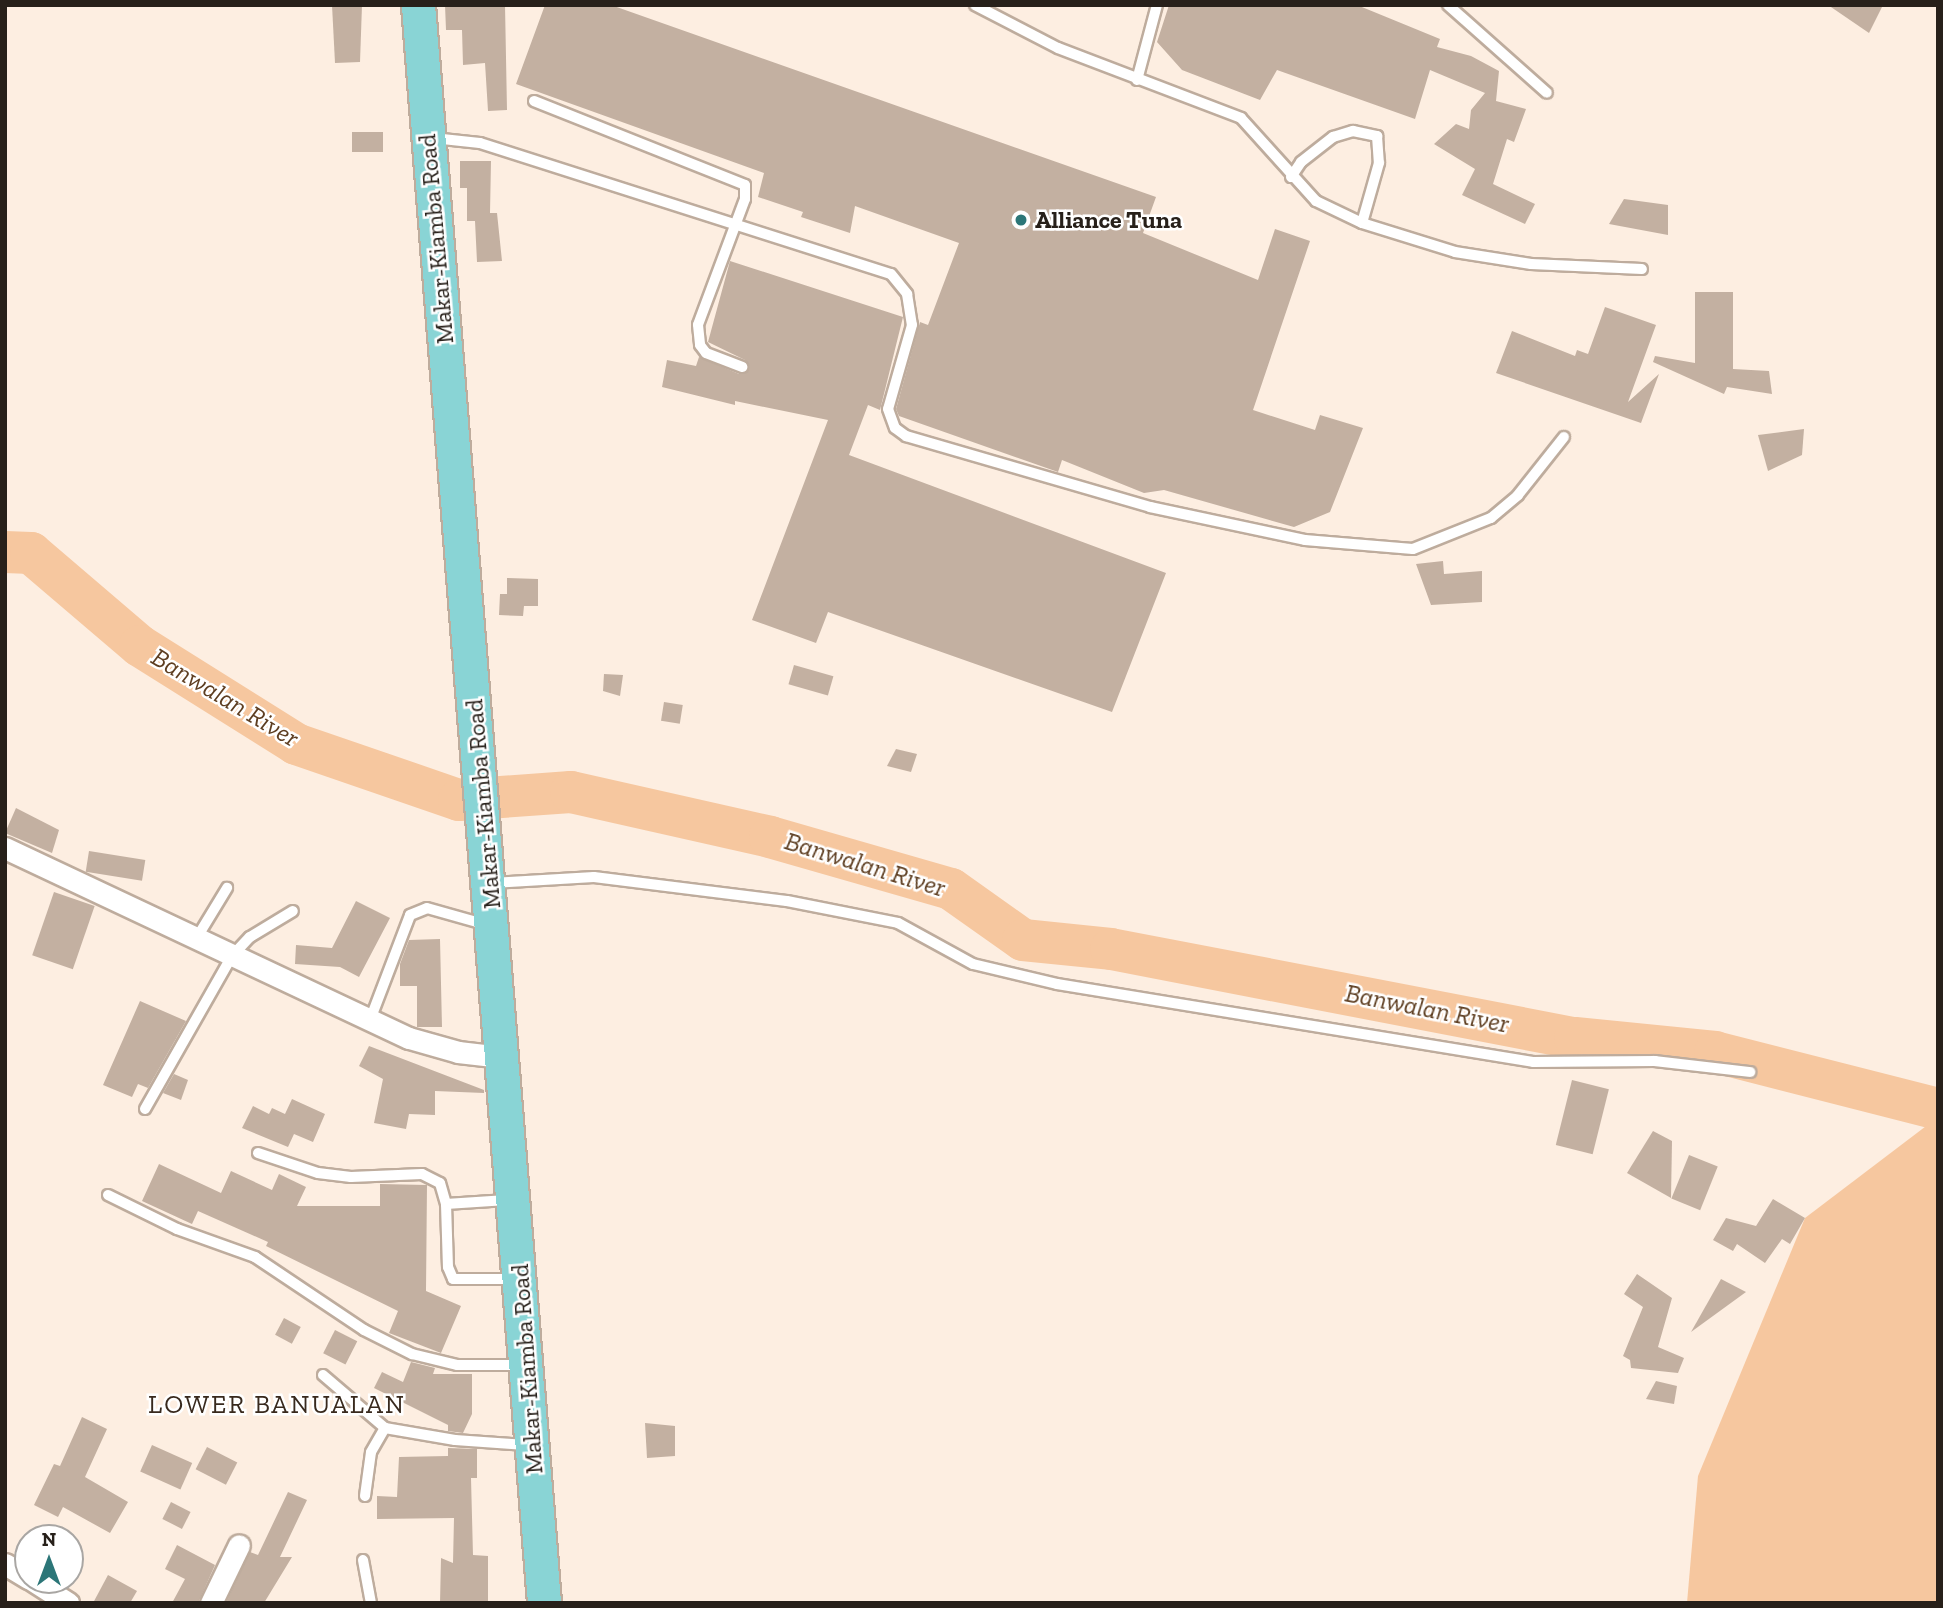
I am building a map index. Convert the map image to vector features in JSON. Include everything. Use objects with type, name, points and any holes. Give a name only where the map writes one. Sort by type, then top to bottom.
[{"type":"main road","name":"Makar-Kiamba Road","points":[[418,5],[544,1603]]},
{"type":"street","points":[[5,848],[370,1020],[437,1046],[502,1057]]},
{"type":"street","points":[[211,1603],[239,1545]]},
{"type":"lane","points":[[1137,80],[1157,5]]},
{"type":"lane","points":[[1448,5],[1547,93]]},
{"type":"lane","points":[[977,6],[1058,48],[1241,118],[1291,177],[1316,201],[1362,223],[1455,252],[1531,264],[1642,270]]},
{"type":"lane","points":[[534,102],[742,182],[747,194],[706,294],[698,336],[706,354],[741,367]]},
{"type":"lane","points":[[1291,177],[1301,162],[1332,137],[1353,131],[1377,136],[1379,163],[1362,223]]},
{"type":"lane","points":[[427,137],[480,143],[733,226],[878,267],[900,282],[911,306],[912,326],[888,409],[895,428],[906,436],[1150,507],[1305,540],[1413,549],[1491,518],[1518,495],[1564,438]]},
{"type":"lane","points":[[488,875],[594,877],[787,901],[898,923],[973,964],[1057,984],[1533,1062],[1655,1061],[1750,1072]]},
{"type":"lane","points":[[196,939],[227,888]]},
{"type":"lane","points":[[370,1020],[410,915],[427,908],[492,927]]},
{"type":"lane","points":[[145,1109],[232,956],[250,937],[293,911]]},
{"type":"lane","points":[[258,1153],[340,1176],[422,1174],[440,1183],[446,1204],[448,1267],[453,1279],[520,1279]]},
{"type":"lane","points":[[108,1195],[177,1229],[255,1257],[364,1330],[412,1354],[457,1365],[526,1364]]},
{"type":"lane","points":[[446,1204],[513,1200]]},
{"type":"lane","points":[[323,1375],[384,1428],[455,1440],[533,1445]]},
{"type":"lane","points":[[365,1496],[370,1452],[384,1428]]},
{"type":"lane","points":[[363,1560],[371,1603]]},
{"type":"shaded area","points":[[1938,1117],[1938,1603],[1687,1603],[1698,1476],[1805,1218]]},
{"type":"building","points":[[332,5],[362,5],[360,62],[335,63]]},
{"type":"building","points":[[445,5],[505,5],[507,110],[488,111],[485,63],[463,65],[462,30],[446,30]]},
{"type":"building","name":"Alliance Tuna","points":[[545,5],[611,5],[1156,197],[1143,233],[1258,280],[1275,229],[1310,241],[1253,410],[1315,430],[1320,415],[1363,428],[1330,512],[1294,527],[1164,490],[1144,493],[1062,460],[1058,472],[899,416],[896,409],[920,322],[928,325],[959,243],[855,206],[850,233],[801,217],[803,212],[758,197],[764,173],[516,84]]},
{"type":"building","points":[[1169,5],[1357,5],[1440,39],[1437,47],[1471,56],[1499,71],[1496,101],[1526,109],[1514,142],[1507,139],[1493,184],[1535,204],[1525,224],[1462,195],[1475,169],[1434,144],[1456,124],[1469,129],[1471,110],[1485,93],[1430,70],[1415,119],[1277,70],[1260,100],[1182,70],[1157,42]]},
{"type":"building","points":[[1828,5],[1883,5],[1869,33]]},
{"type":"building","points":[[352,132],[383,132],[383,152],[352,152]]},
{"type":"building","points":[[460,161],[491,161],[490,213],[497,213],[502,261],[477,262],[475,221],[467,221],[467,188],[460,188]]},
{"type":"building","points":[[1624,199],[1668,205],[1668,235],[1609,224]]},
{"type":"building","points":[[730,261],[903,317],[880,410],[868,405],[849,455],[1166,573],[1112,712],[828,612],[816,643],[752,620],[828,420],[735,401],[735,405],[662,387],[667,360],[696,366],[699,357],[739,374],[749,370],[745,360],[708,342]]},
{"type":"building","points":[[1695,292],[1733,292],[1733,369],[1769,371],[1772,394],[1727,387],[1724,394],[1653,362],[1655,356],[1695,363]]},
{"type":"building","points":[[1605,307],[1656,325],[1628,402],[1659,374],[1641,423],[1496,373],[1512,331],[1575,356],[1577,350],[1588,354]]},
{"type":"building","points":[[1804,429],[1802,455],[1768,471],[1758,435]]},
{"type":"building","points":[[1443,561],[1444,574],[1482,571],[1482,602],[1431,605],[1416,564]]},
{"type":"building","points":[[507,578],[538,579],[538,606],[524,606],[523,616],[499,615],[500,594],[507,594]]},
{"type":"building","points":[[794,665],[833,676],[828,696],[788,684]]},
{"type":"building","points":[[604,674],[623,675],[620,696],[603,691]]},
{"type":"building","points":[[664,702],[683,705],[680,724],[661,721]]},
{"type":"building","points":[[896,749],[917,754],[911,772],[887,766]]},
{"type":"building","points":[[16,808],[59,830],[52,853],[5,833]]},
{"type":"building","points":[[89,851],[145,860],[142,881],[86,872]]},
{"type":"building","points":[[54,892],[95,906],[73,969],[32,955]]},
{"type":"building","points":[[356,901],[390,918],[359,977],[340,967],[295,964],[296,945],[332,948]]},
{"type":"building","points":[[440,939],[442,1027],[417,1027],[417,986],[400,986],[400,964],[409,940]]},
{"type":"building","points":[[140,1001],[186,1021],[148,1088],[138,1084],[132,1097],[103,1085]]},
{"type":"building","points":[[369,1046],[484,1090],[484,1093],[435,1091],[435,1115],[409,1114],[406,1129],[374,1123],[383,1079],[359,1066]]},
{"type":"building","points":[[174,1074],[188,1080],[181,1100],[163,1093]]},
{"type":"building","points":[[1572,1080],[1609,1089],[1593,1154],[1556,1145]]},
{"type":"building","points":[[292,1099],[325,1114],[313,1142],[294,1134],[288,1147],[242,1128],[253,1106],[269,1114],[272,1108],[285,1114]]},
{"type":"building","points":[[1653,1131],[1672,1141],[1671,1198],[1627,1173]]},
{"type":"building","points":[[1689,1155],[1718,1167],[1700,1210],[1671,1199]]},
{"type":"building","points":[[159,1164],[221,1193],[231,1171],[272,1190],[279,1174],[306,1187],[297,1206],[380,1206],[380,1184],[427,1185],[426,1291],[461,1306],[441,1353],[389,1333],[398,1311],[266,1246],[268,1242],[198,1211],[192,1224],[142,1201]]},
{"type":"building","points":[[1773,1199],[1805,1218],[1790,1244],[1782,1239],[1765,1263],[1737,1244],[1733,1251],[1713,1240],[1726,1218],[1756,1226]]},
{"type":"building","points":[[1637,1274],[1672,1298],[1658,1347],[1684,1358],[1678,1373],[1631,1368],[1630,1360],[1623,1356],[1643,1307],[1624,1294]]},
{"type":"building","points":[[1721,1279],[1746,1292],[1691,1332]]},
{"type":"building","points":[[284,1318],[301,1327],[292,1344],[275,1335]]},
{"type":"building","points":[[335,1330],[357,1341],[345,1365],[323,1353]]},
{"type":"building","points":[[411,1362],[435,1368],[433,1374],[472,1374],[472,1414],[463,1433],[448,1431],[448,1425],[374,1388],[382,1372],[403,1382]]},
{"type":"building","points":[[1656,1381],[1677,1386],[1674,1404],[1646,1399]]},
{"type":"building","points":[[82,1417],[107,1429],[85,1477],[128,1502],[110,1533],[63,1507],[58,1517],[34,1505],[54,1464],[60,1466]]},
{"type":"building","points":[[645,1423],[675,1426],[675,1456],[647,1458]]},
{"type":"building","points":[[152,1445],[192,1463],[180,1489],[140,1471]]},
{"type":"building","points":[[207,1447],[237,1462],[226,1485],[196,1469]]},
{"type":"building","points":[[448,1448],[477,1449],[477,1478],[471,1478],[473,1555],[488,1556],[488,1603],[440,1603],[441,1558],[453,1563],[454,1518],[377,1519],[377,1496],[397,1497],[399,1457],[448,1456]]},
{"type":"building","points":[[288,1492],[307,1500],[280,1557],[292,1557],[264,1603],[226,1603],[250,1552],[258,1555]]},
{"type":"building","points":[[171,1502],[191,1512],[182,1529],[162,1519]]},
{"type":"building","points":[[177,1545],[215,1565],[198,1603],[172,1603],[185,1579],[165,1569]]},
{"type":"building","points":[[108,1575],[137,1591],[130,1603],[93,1603]]},
{"type":"waterway","name":"Banwalan River","points":[[5,552],[31,553],[140,646],[296,744],[459,800],[571,792],[770,837],[951,889],[1023,940],[1111,949],[1575,1038],[1715,1052],[1938,1109]]},
{"type":"place","name":"Alliance Tuna","points":[[1021,220]]},
{"type":"district","name":"LOWER BANUALAN","points":[[277,1405]]}]
